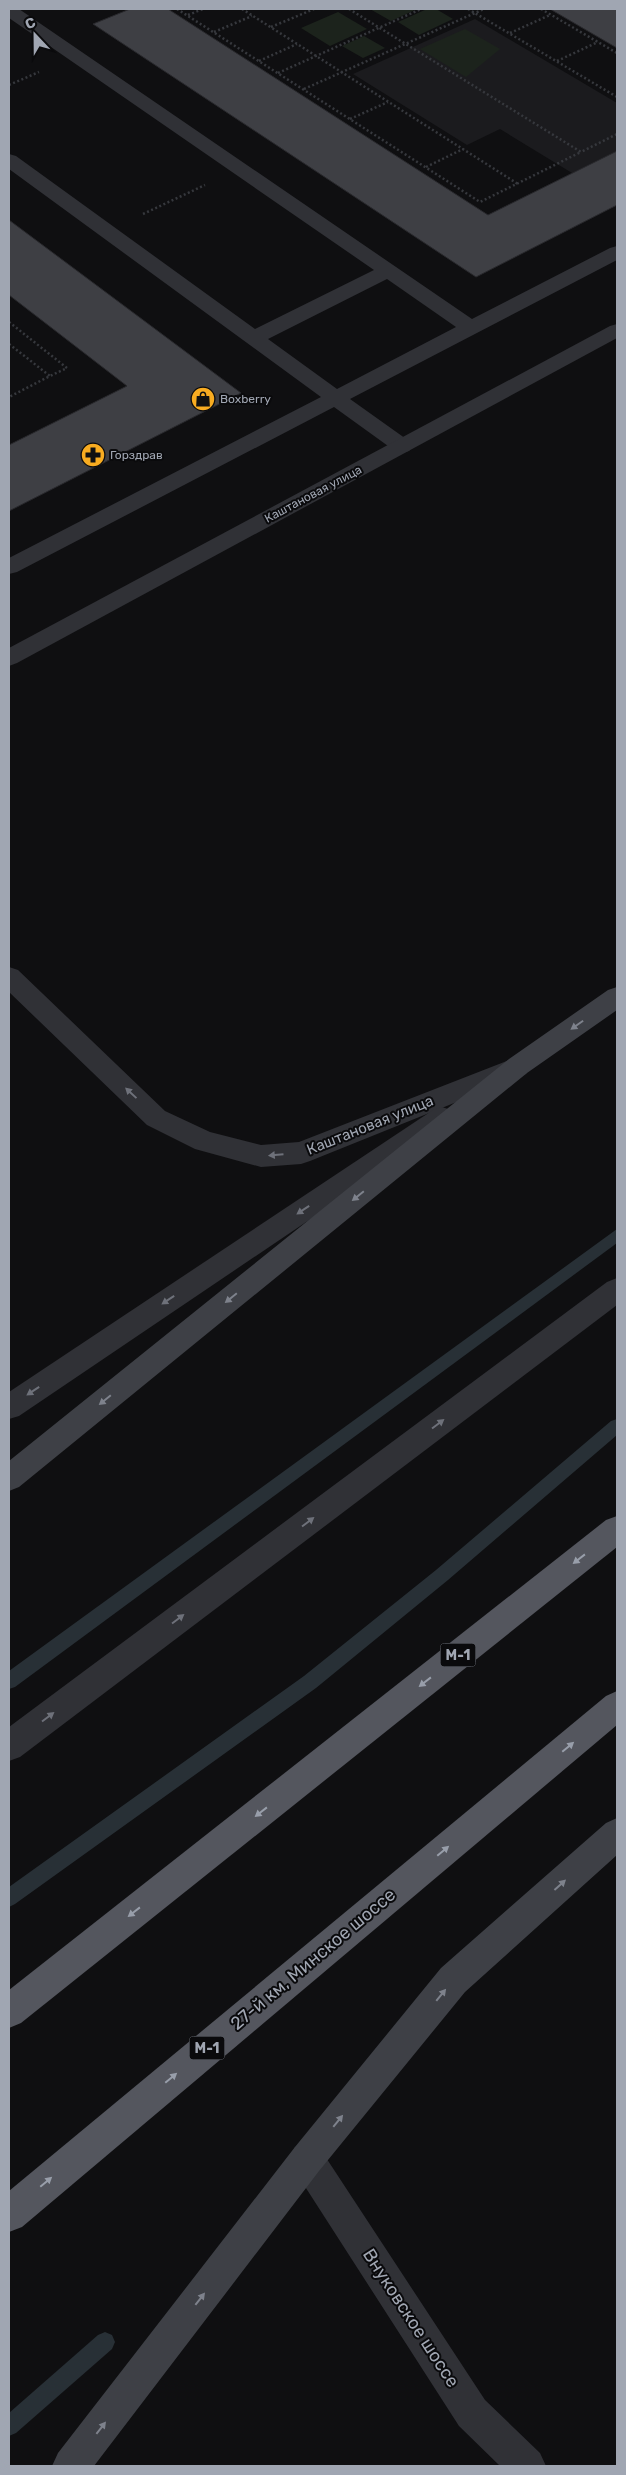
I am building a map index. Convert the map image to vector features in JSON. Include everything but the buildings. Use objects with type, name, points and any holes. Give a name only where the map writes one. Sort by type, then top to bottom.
[{"type":"highway","name":"М-1","points":[[9,2011],[617,1529]]},
{"type":"highway","name":"27-й км, Минское шоссе","points":[[9,2214],[617,1706]]},
{"type":"main road","points":[[9,1478],[518,1066],[617,997]]},
{"type":"main road","points":[[71,2466],[308,2159],[453,1980],[617,1834]]},
{"type":"street","points":[[9,10],[471,328]]},
{"type":"street","points":[[9,160],[402,446]]},
{"type":"street","points":[[9,567],[617,252]]},
{"type":"street","points":[[253,338],[388,271]]},
{"type":"street","name":"Каштановая улица","points":[[9,658],[617,330]]},
{"type":"street","name":"Каштановая улица","points":[[9,978],[156,1118],[204,1141],[261,1156],[301,1152],[518,1066]]},
{"type":"street","points":[[9,1407],[518,1066]]},
{"type":"street","points":[[9,1746],[617,1290]]},
{"type":"street","name":"Внуковское шоссе","points":[[308,2159],[472,2413],[528,2466]]},
{"type":"path","points":[[177,9],[480,202],[617,134]]},
{"type":"path","points":[[188,15],[204,9]]},
{"type":"path","points":[[242,9],[518,184]]},
{"type":"path","points":[[271,27],[314,9]]},
{"type":"path","points":[[349,9],[581,152]]},
{"type":"path","points":[[278,73],[421,9]]},
{"type":"path","points":[[468,9],[617,97]]},
{"type":"path","points":[[303,90],[484,9]]},
{"type":"path","points":[[541,9],[617,53]]},
{"type":"path","points":[[510,33],[551,14]]},
{"type":"path","points":[[214,32],[252,16]]},
{"type":"path","points":[[557,61],[598,42]]},
{"type":"path","points":[[259,61],[297,44]]},
{"type":"path","points":[[350,119],[388,102]]},
{"type":"path","points":[[425,167],[463,149]]},
{"type":"path","points":[[106,232],[240,169]]},
{"type":"path","points":[[9,322],[67,368],[9,397]]},
{"type":"path","points":[[9,344],[50,376]]},
{"type":"shaded area","points":[[370,9],[417,9],[391,21]]},
{"type":"shaded area","points":[[427,9],[436,9],[453,19],[419,35],[398,22]]},
{"type":"shaded area","points":[[338,12],[367,29],[330,46],[301,28]]},
{"type":"shaded area","points":[[475,19],[617,103],[617,205],[537,246],[488,215],[572,173],[500,129],[467,145],[353,74]]},
{"type":"shaded area","points":[[465,29],[500,49],[466,77],[420,49]]},
{"type":"shaded area","points":[[364,36],[385,48],[363,58],[342,46]]},
{"type":"waterway","points":[[9,1681],[617,1235]]},
{"type":"waterway","points":[[9,1898],[310,1682],[442,1575],[617,1426]]},
{"type":"waterway","points":[[9,2426],[105,2342]]},
{"type":"place","name":"Boxberry","points":[[203,399]]},
{"type":"place","name":"Горздрав","points":[[93,455]]}]
